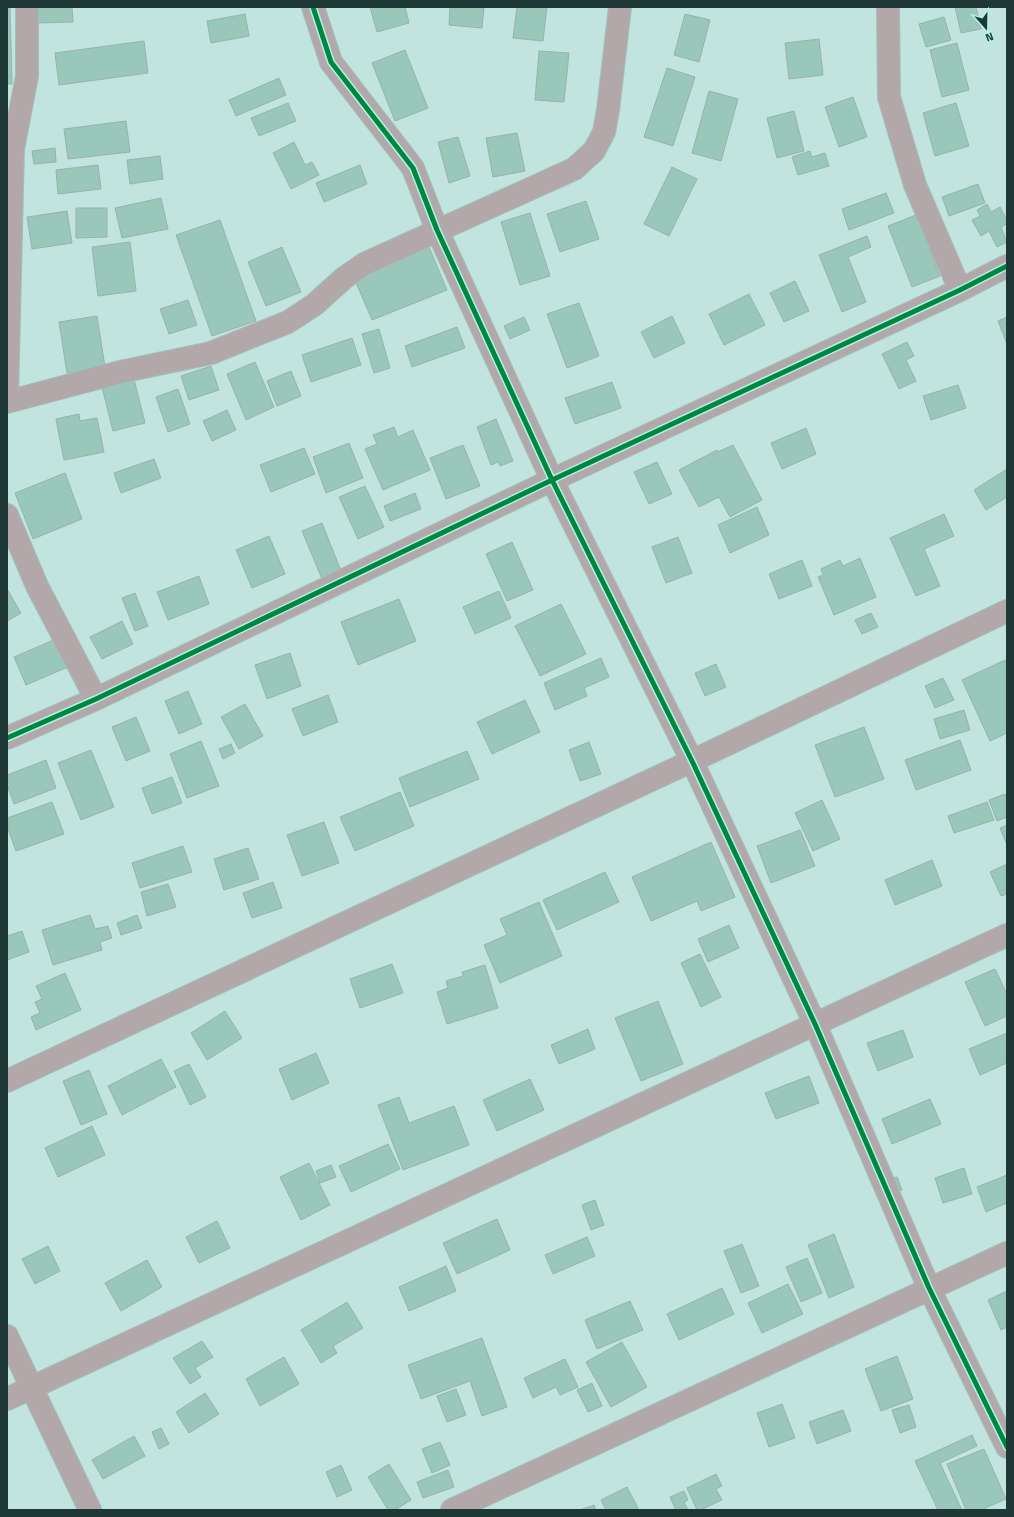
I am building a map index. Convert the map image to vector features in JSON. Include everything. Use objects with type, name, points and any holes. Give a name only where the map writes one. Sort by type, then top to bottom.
[{"type":"street","points":[[7,398],[13,149],[27,76],[27,7]]},
{"type":"street","points":[[313,7],[331,62],[413,168],[437,230],[552,480],[692,761],[815,1024],[929,1288],[1007,1447]]},
{"type":"street","points":[[7,402],[120,372],[211,353],[288,322],[314,305],[344,278],[364,264],[574,169],[594,151],[604,132],[620,7]]},
{"type":"street","points":[[888,7],[889,97],[915,184],[960,290]]},
{"type":"street","points":[[7,738],[96,699],[552,480],[960,290],[1007,266]]},
{"type":"street","points":[[7,515],[37,586],[96,699]]},
{"type":"street","points":[[7,1081],[692,761],[1007,611]]},
{"type":"street","points":[[7,1400],[1007,935]]},
{"type":"street","points":[[452,1510],[1007,1253]]},
{"type":"street","points":[[7,1336],[90,1510]]},
{"type":"building","points":[[7,7],[10,7],[12,84],[7,84]]},
{"type":"building","points":[[37,7],[72,7],[73,22],[37,23]]},
{"type":"building","points":[[370,7],[405,7],[409,23],[377,32]]},
{"type":"building","points":[[450,7],[484,7],[482,28],[449,25]]},
{"type":"building","points":[[517,7],[547,7],[543,41],[513,38]]},
{"type":"building","points":[[955,7],[976,7],[981,29],[961,33]]},
{"type":"building","points":[[245,14],[249,36],[211,43],[207,21]]},
{"type":"building","points":[[685,14],[710,20],[699,62],[674,55]]},
{"type":"building","points":[[944,17],[951,40],[926,47],[919,24]]},
{"type":"building","points":[[819,39],[823,75],[789,79],[785,43]]},
{"type":"building","points":[[144,41],[148,73],[59,85],[55,53]]},
{"type":"building","points":[[957,43],[969,90],[942,97],[930,50]]},
{"type":"building","points":[[405,50],[428,108],[395,121],[372,63]]},
{"type":"building","points":[[539,51],[569,53],[564,102],[535,100]]},
{"type":"building","points":[[667,68],[695,77],[673,146],[644,137]]},
{"type":"building","points":[[279,78],[286,95],[236,116],[229,100]]},
{"type":"building","points":[[709,91],[738,99],[721,161],[692,153]]},
{"type":"building","points":[[853,97],[867,137],[839,147],[825,107]]},
{"type":"building","points":[[288,103],[296,121],[259,136],[251,118]]},
{"type":"building","points":[[956,103],[969,146],[935,156],[923,113]]},
{"type":"building","points":[[794,111],[804,151],[777,158],[767,118]]},
{"type":"building","points":[[126,121],[130,152],[68,159],[64,129]]},
{"type":"building","points":[[517,133],[525,171],[493,177],[486,138]]},
{"type":"building","points":[[458,137],[470,176],[449,183],[438,142]]},
{"type":"building","points":[[294,142],[305,165],[312,162],[319,175],[291,189],[273,153]]},
{"type":"building","points":[[55,148],[56,162],[34,164],[32,151]]},
{"type":"building","points":[[810,151],[812,157],[825,153],[829,166],[798,175],[792,157]]},
{"type":"building","points":[[160,156],[163,179],[130,184],[127,160]]},
{"type":"building","points":[[98,165],[101,189],[58,194],[56,170]]},
{"type":"building","points":[[360,165],[367,184],[324,202],[316,183]]},
{"type":"building","points":[[672,167],[697,179],[669,236],[644,224]]},
{"type":"building","points":[[978,184],[985,203],[949,216],[942,197]]},
{"type":"building","points":[[886,193],[894,213],[849,230],[842,209]]},
{"type":"building","points":[[161,198],[168,229],[122,238],[115,208]]},
{"type":"building","points":[[586,201],[599,239],[560,252],[547,214]]},
{"type":"building","points":[[987,204],[991,212],[1000,207],[1007,220],[1007,224],[1001,227],[1007,242],[997,247],[989,231],[981,236],[972,220],[980,216],[977,210]]},
{"type":"building","points":[[76,208],[107,208],[107,237],[76,238]]},
{"type":"building","points":[[67,211],[72,243],[32,249],[27,217]]},
{"type":"building","points":[[530,213],[550,276],[520,285],[501,222]]},
{"type":"building","points":[[916,215],[940,276],[912,287],[888,226]]},
{"type":"building","points":[[220,220],[256,321],[212,336],[176,235]]},
{"type":"building","points":[[867,236],[871,247],[848,257],[866,302],[842,312],[819,255]]},
{"type":"building","points":[[130,242],[136,291],[98,296],[92,247]]},
{"type":"building","points":[[282,247],[301,292],[266,306],[248,262]]},
{"type":"building","points":[[429,247],[447,290],[372,320],[354,278]]},
{"type":"building","points":[[795,281],[809,311],[784,322],[770,293]]},
{"type":"building","points":[[749,294],[765,325],[724,345],[709,314]]},
{"type":"building","points":[[188,300],[197,325],[169,334],[160,309]]},
{"type":"building","points":[[579,303],[599,356],[567,368],[547,314]]},
{"type":"building","points":[[97,316],[105,367],[67,373],[59,322]]},
{"type":"building","points":[[672,316],[685,343],[654,358],[641,332]]},
{"type":"building","points":[[524,317],[530,330],[510,339],[504,326]]},
{"type":"building","points":[[1007,317],[1007,344],[998,321]]},
{"type":"building","points":[[457,327],[465,348],[412,367],[405,346]]},
{"type":"building","points":[[379,329],[390,368],[374,373],[362,334]]},
{"type":"building","points":[[352,338],[361,365],[311,382],[302,355]]},
{"type":"building","points":[[907,342],[914,356],[906,360],[916,381],[899,389],[882,354]]},
{"type":"building","points":[[255,362],[274,407],[246,420],[227,374]]},
{"type":"building","points":[[211,366],[219,390],[189,400],[181,376]]},
{"type":"building","points":[[291,371],[301,396],[277,406],[267,381]]},
{"type":"building","points":[[133,375],[145,423],[113,431],[101,383]]},
{"type":"building","points":[[612,382],[621,408],[575,424],[565,398]]},
{"type":"building","points":[[958,385],[966,408],[931,420],[923,396]]},
{"type":"building","points":[[178,389],[190,424],[168,432],[156,397]]},
{"type":"building","points":[[227,410],[236,430],[212,441],[203,421]]},
{"type":"building","points":[[79,414],[80,421],[97,418],[104,452],[64,460],[56,419]]},
{"type":"building","points":[[496,419],[513,461],[500,466],[498,462],[491,465],[477,427]]},
{"type":"building","points":[[394,427],[398,437],[413,430],[430,470],[383,490],[365,449],[377,444],[373,435]]},
{"type":"building","points":[[806,428],[816,454],[782,469],[771,443]]},
{"type":"building","points":[[349,443],[363,478],[326,493],[313,457]]},
{"type":"building","points":[[463,445],[480,486],[446,499],[430,458]]},
{"type":"building","points":[[733,445],[762,500],[730,517],[719,497],[699,507],[679,470],[717,450],[718,452]]},
{"type":"building","points":[[304,448],[315,474],[271,492],[260,465]]},
{"type":"building","points":[[154,459],[161,478],[121,493],[114,473]]},
{"type":"building","points":[[657,462],[672,494],[649,504],[634,472]]},
{"type":"building","points":[[1007,469],[1007,497],[986,510],[974,490]]},
{"type":"building","points":[[65,473],[82,519],[33,539],[15,493]]},
{"type":"building","points":[[365,486],[384,527],[358,539],[339,497]]},
{"type":"building","points":[[415,493],[421,509],[390,521],[384,506]]},
{"type":"building","points":[[757,507],[769,535],[730,553],[718,525]]},
{"type":"building","points":[[944,514],[954,536],[924,549],[940,586],[916,596],[890,538]]},
{"type":"building","points":[[322,523],[341,571],[322,579],[302,531]]},
{"type":"building","points":[[269,536],[285,574],[252,588],[236,550]]},
{"type":"building","points":[[678,537],[692,573],[666,583],[652,547]]},
{"type":"building","points":[[512,542],[533,590],[507,601],[486,554]]},
{"type":"building","points":[[860,558],[876,597],[834,615],[818,577],[823,575],[821,569],[840,560],[843,566]]},
{"type":"building","points":[[802,560],[812,586],[779,599],[769,574]]},
{"type":"building","points":[[199,576],[209,604],[168,620],[157,592]]},
{"type":"building","points":[[7,589],[21,613],[7,621]]},
{"type":"building","points":[[499,591],[511,618],[475,634],[463,607]]},
{"type":"building","points":[[135,593],[148,626],[135,631],[122,598]]},
{"type":"building","points":[[399,599],[416,641],[358,665],[341,622]]},
{"type":"building","points":[[561,604],[586,654],[540,676],[515,626]]},
{"type":"building","points":[[871,613],[878,627],[862,634],[855,620]]},
{"type":"building","points":[[122,621],[133,644],[102,659],[90,637]]},
{"type":"building","points":[[56,639],[68,667],[26,685],[14,657]]},
{"type":"building","points":[[290,653],[301,686],[267,699],[255,665]]},
{"type":"building","points":[[601,658],[609,677],[584,688],[587,696],[555,710],[544,683]]},
{"type":"building","points":[[1005,660],[1007,665],[1007,733],[990,741],[962,680]]},
{"type":"building","points":[[716,664],[726,687],[705,696],[695,673]]},
{"type":"building","points":[[943,678],[954,700],[935,708],[925,686]]},
{"type":"building","points":[[188,691],[202,724],[179,734],[165,701]]},
{"type":"building","points":[[328,695],[338,722],[303,736],[292,709]]},
{"type":"building","points":[[525,700],[540,732],[492,754],[477,722]]},
{"type":"building","points":[[245,704],[263,736],[239,749],[221,717]]},
{"type":"building","points":[[964,710],[970,730],[940,739],[934,719]]},
{"type":"building","points":[[136,717],[150,751],[126,761],[112,727]]},
{"type":"building","points":[[864,727],[884,779],[835,797],[815,745]]},
{"type":"building","points":[[960,740],[971,770],[916,790],[905,760]]},
{"type":"building","points":[[201,741],[219,786],[187,798],[170,754]]},
{"type":"building","points":[[589,742],[601,774],[580,781],[569,750]]},
{"type":"building","points":[[231,744],[235,753],[223,759],[219,749]]},
{"type":"building","points":[[91,750],[114,807],[81,820],[58,763]]},
{"type":"building","points":[[467,751],[479,779],[410,807],[399,778]]},
{"type":"building","points":[[46,760],[56,788],[14,804],[7,785],[7,775]]},
{"type":"building","points":[[172,777],[182,803],[152,814],[142,788]]},
{"type":"building","points":[[400,792],[414,826],[355,851],[340,817]]},
{"type":"building","points":[[1005,794],[1007,800],[1007,817],[997,821],[989,800]]},
{"type":"building","points":[[822,800],[840,839],[813,851],[795,813]]},
{"type":"building","points":[[52,802],[64,834],[16,851],[7,826],[7,818]]},
{"type":"building","points":[[987,802],[994,820],[954,833],[948,816]]},
{"type":"building","points":[[324,822],[339,863],[302,876],[287,835]]},
{"type":"building","points":[[1007,825],[1007,845],[1000,828]]},
{"type":"building","points":[[800,830],[815,866],[771,883],[757,846]]},
{"type":"building","points":[[711,842],[735,897],[701,911],[697,901],[651,921],[632,877]]},
{"type":"building","points":[[183,846],[192,872],[140,888],[132,863]]},
{"type":"building","points":[[248,848],[259,879],[224,890],[214,859]]},
{"type":"building","points":[[932,860],[942,886],[895,905],[885,880]]},
{"type":"building","points":[[1007,864],[1007,894],[1001,896],[990,872]]},
{"type":"building","points":[[605,872],[619,902],[557,930],[543,900]]},
{"type":"building","points":[[273,882],[282,908],[252,918],[243,893]]},
{"type":"building","points":[[168,884],[176,907],[147,916],[141,892]]},
{"type":"building","points":[[539,902],[562,956],[500,983],[484,945],[507,935],[500,919]]},
{"type":"building","points":[[90,915],[95,929],[108,926],[112,938],[100,942],[102,950],[53,965],[42,930]]},
{"type":"building","points":[[137,915],[142,928],[121,935],[117,923]]},
{"type":"building","points":[[729,925],[739,948],[708,962],[698,939]]},
{"type":"building","points":[[22,931],[29,952],[7,960],[7,936]]},
{"type":"building","points":[[700,954],[721,997],[701,1007],[681,963]]},
{"type":"building","points":[[392,964],[403,993],[360,1008],[350,979]]},
{"type":"building","points":[[485,965],[498,1008],[447,1024],[437,992],[448,988],[446,981],[463,976],[462,972]]},
{"type":"building","points":[[995,969],[1007,994],[1007,1016],[985,1026],[965,982]]},
{"type":"building","points":[[65,973],[81,1010],[36,1030],[31,1017],[40,1013],[35,1002],[42,999],[36,986]]},
{"type":"building","points":[[658,1001],[683,1064],[641,1081],[615,1018]]},
{"type":"building","points":[[225,1011],[242,1038],[207,1060],[191,1033]]},
{"type":"building","points":[[588,1029],[595,1049],[559,1064],[551,1045]]},
{"type":"building","points":[[903,1030],[913,1057],[878,1071],[867,1043]]},
{"type":"building","points":[[1007,1033],[1007,1063],[980,1075],[969,1049]]},
{"type":"building","points":[[316,1053],[329,1083],[292,1100],[279,1069]]},
{"type":"building","points":[[161,1059],[176,1087],[122,1115],[108,1086]]},
{"type":"building","points":[[189,1064],[206,1097],[190,1105],[174,1071]]},
{"type":"building","points":[[89,1070],[107,1114],[81,1125],[63,1081]]},
{"type":"building","points":[[809,1076],[819,1103],[776,1119],[765,1093]]},
{"type":"building","points":[[530,1079],[544,1110],[497,1131],[483,1100]]},
{"type":"building","points":[[399,1097],[409,1123],[454,1106],[469,1145],[403,1170],[378,1105]]},
{"type":"building","points":[[930,1099],[941,1124],[892,1144],[882,1119]]},
{"type":"building","points":[[92,1126],[105,1155],[58,1177],[45,1148]]},
{"type":"building","points":[[388,1144],[400,1169],[351,1192],[339,1166]]},
{"type":"building","points":[[309,1163],[330,1205],[301,1220],[280,1177]]},
{"type":"building","points":[[331,1165],[336,1177],[320,1183],[316,1171]]},
{"type":"building","points":[[964,1168],[972,1194],[943,1203],[935,1178]]},
{"type":"building","points":[[1007,1175],[1007,1203],[986,1212],[977,1187]]},
{"type":"building","points":[[897,1177],[902,1190],[891,1194],[886,1180]]},
{"type":"building","points":[[595,1200],[604,1225],[591,1230],[582,1205]]},
{"type":"building","points":[[497,1219],[510,1250],[457,1274],[443,1243]]},
{"type":"building","points":[[217,1221],[230,1248],[199,1263],[186,1237]]},
{"type":"building","points":[[834,1234],[854,1287],[829,1298],[808,1245]]},
{"type":"building","points":[[587,1237],[595,1256],[553,1274],[545,1255]]},
{"type":"building","points":[[742,1244],[759,1286],[741,1293],[724,1251]]},
{"type":"building","points":[[48,1246],[60,1271],[35,1284],[22,1259]]},
{"type":"building","points":[[807,1258],[822,1293],[801,1302],[786,1267]]},
{"type":"building","points":[[147,1260],[162,1287],[121,1311],[105,1283]]},
{"type":"building","points":[[446,1266],[456,1291],[409,1311],[399,1287]]},
{"type":"building","points":[[788,1284],[803,1314],[762,1333],[748,1303]]},
{"type":"building","points":[[722,1288],[734,1314],[679,1340],[667,1314]]},
{"type":"building","points":[[1007,1291],[1007,1327],[1001,1330],[988,1300]]},
{"type":"building","points":[[630,1301],[643,1330],[597,1349],[585,1320]]},
{"type":"building","points":[[347,1302],[363,1328],[333,1346],[337,1353],[321,1363],[301,1330]]},
{"type":"building","points":[[482,1338],[507,1407],[482,1416],[470,1381],[421,1399],[408,1365]]},
{"type":"building","points":[[202,1341],[213,1357],[195,1368],[201,1377],[190,1384],[173,1358]]},
{"type":"building","points":[[622,1342],[647,1387],[611,1407],[586,1362]]},
{"type":"building","points":[[897,1356],[913,1399],[881,1411],[865,1369]]},
{"type":"building","points":[[284,1357],[299,1384],[260,1406],[246,1379]]},
{"type":"building","points":[[565,1359],[578,1387],[560,1395],[556,1387],[533,1398],[524,1378]]},
{"type":"building","points":[[592,1383],[602,1406],[588,1412],[577,1390]]},
{"type":"building","points":[[456,1389],[466,1415],[447,1422],[437,1396]]},
{"type":"building","points":[[205,1393],[219,1414],[189,1433],[176,1412]]},
{"type":"building","points":[[782,1404],[795,1438],[769,1447],[757,1413]]},
{"type":"building","points":[[909,1405],[916,1427],[900,1433],[892,1410]]},
{"type":"building","points":[[843,1410],[851,1431],[817,1444],[809,1422]]},
{"type":"building","points":[[161,1428],[169,1444],[159,1449],[152,1432]]},
{"type":"building","points":[[972,1435],[977,1446],[940,1463],[962,1510],[938,1510],[915,1461]]},
{"type":"building","points":[[134,1436],[145,1456],[103,1479],[92,1460]]},
{"type":"building","points":[[440,1442],[450,1465],[432,1473],[422,1449]]},
{"type":"building","points":[[984,1449],[1006,1499],[981,1510],[966,1510],[947,1464]]},
{"type":"building","points":[[389,1464],[411,1500],[395,1510],[388,1510],[368,1477]]},
{"type":"building","points":[[341,1465],[352,1490],[337,1497],[326,1472]]},
{"type":"building","points":[[448,1470],[454,1487],[423,1498],[417,1482]]},
{"type":"building","points":[[716,1474],[722,1486],[716,1489],[722,1500],[697,1510],[687,1488]]},
{"type":"building","points":[[627,1487],[638,1508],[634,1510],[606,1510],[601,1500]]},
{"type":"building","points":[[684,1491],[688,1500],[684,1502],[688,1510],[676,1510],[670,1497]]},
{"type":"building","points":[[594,1505],[596,1510],[580,1510]]},
{"type":"cycle path","points":[[313,7],[331,62],[413,168],[437,230],[552,480],[692,761],[815,1024],[929,1288],[1007,1447]]},
{"type":"cycle path","points":[[7,738],[96,699],[552,480],[960,290],[1007,266]]}]
